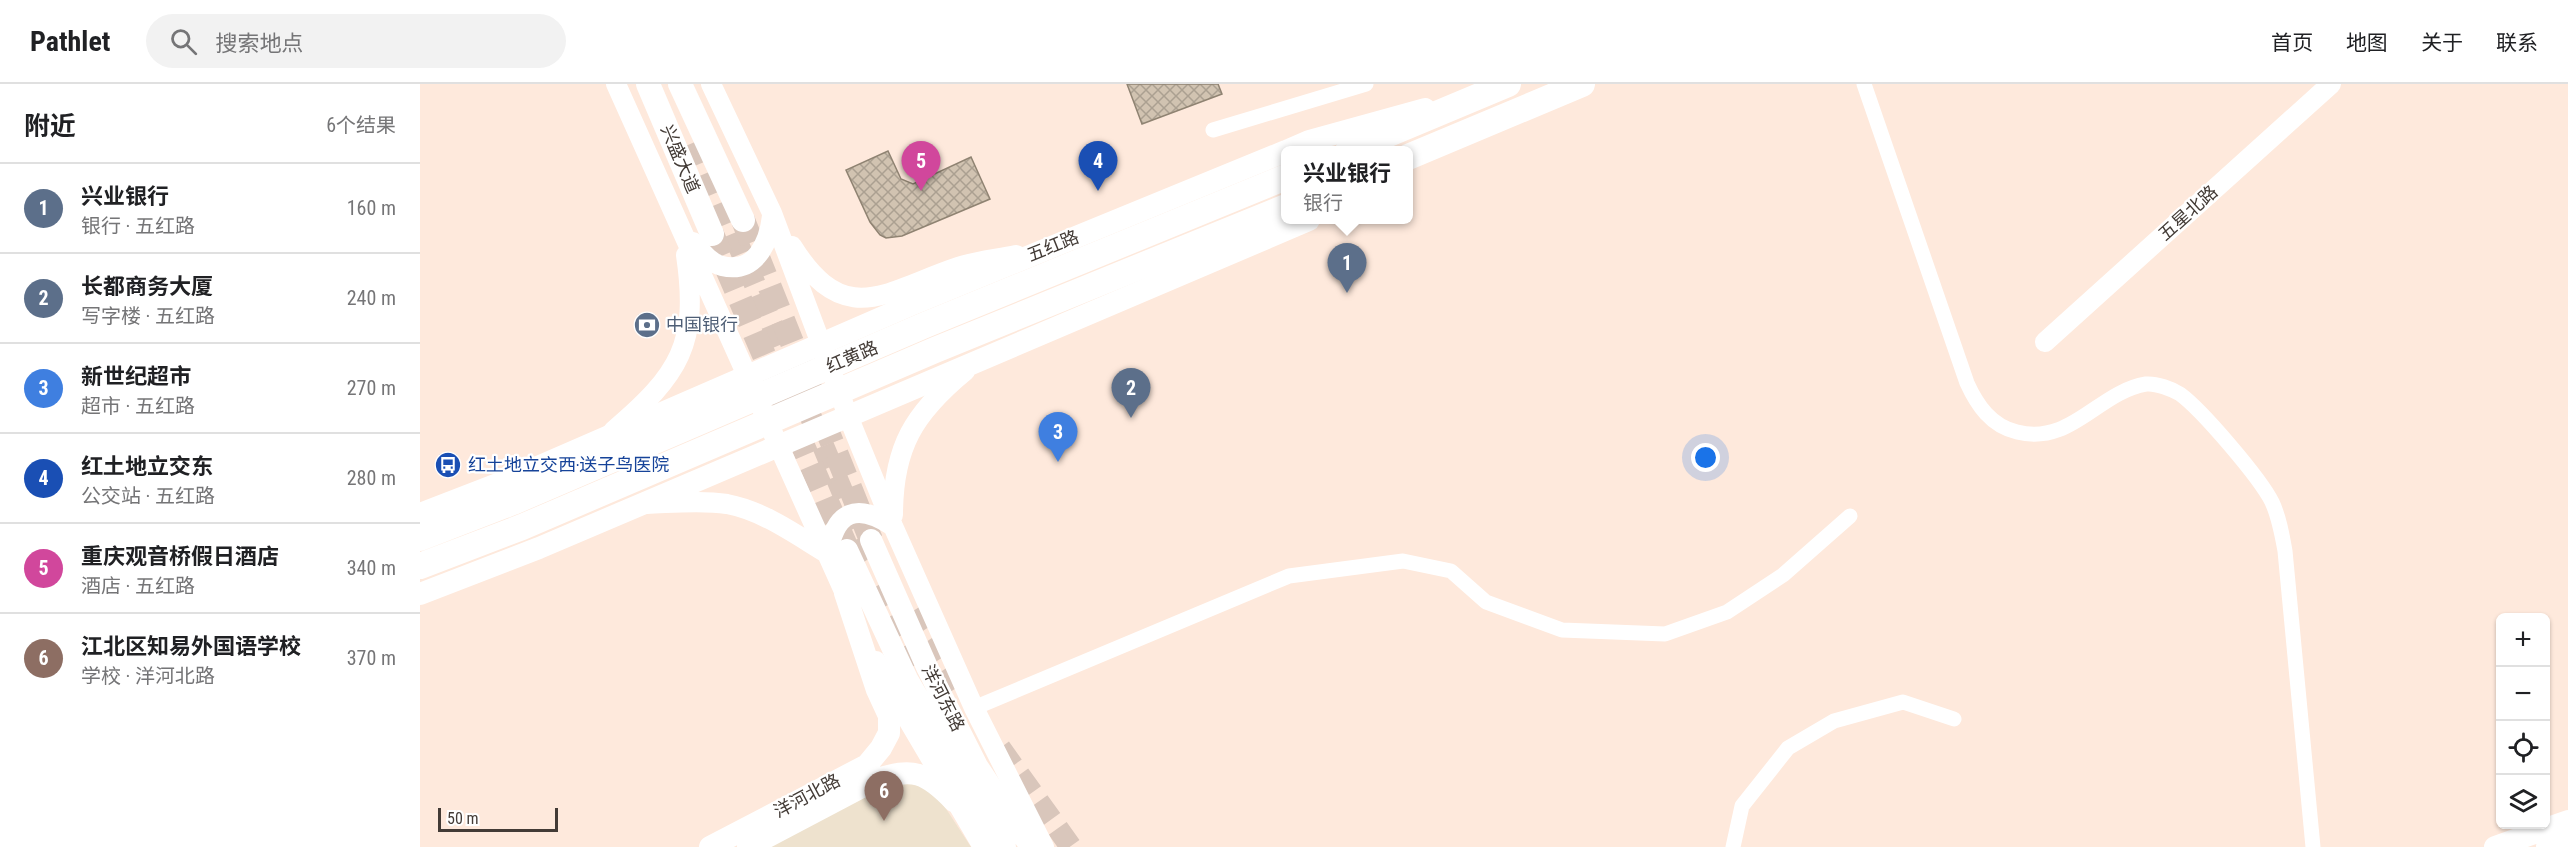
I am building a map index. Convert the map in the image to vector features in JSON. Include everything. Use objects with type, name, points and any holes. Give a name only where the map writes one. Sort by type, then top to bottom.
[{"type":"highway","points":[[1413,155],[1582,84]]},
{"type":"highway","name":"五红路","points":[[1358,146],[1499,88]]},
{"type":"highway","name":"红黄路","points":[[420,538],[513,502],[925,326],[1281,179]]},
{"type":"highway","name":"红黄路","points":[[420,566],[522,527],[935,350],[1281,209]]},
{"type":"main road","name":"兴盛大道","points":[[648,84],[712,234]]},
{"type":"main road","name":"兴盛大道","points":[[680,84],[743,220]]},
{"type":"main road","name":"五红路","points":[[1298,146],[1499,88]]},
{"type":"main road","points":[[1413,166],[1503,118]]},
{"type":"main road","name":"五红路","points":[[603,439],[945,291],[1281,153]]},
{"type":"main road","points":[[420,594],[642,504],[1297,224]]},
{"type":"main road","points":[[945,291],[938,308],[937,323],[941,334],[960,356],[975,362]]},
{"type":"main road","points":[[420,514],[508,480],[603,439],[632,434],[648,439],[659,453],[664,470],[659,484],[642,504]]},
{"type":"main road","name":"洋河东路","points":[[870,540],[927,667],[978,766],[1031,847]]},
{"type":"main road","name":"洋河东路","points":[[838,552],[907,679],[1005,847]]},
{"type":"main road","name":"洋河北路","points":[[710,847],[867,765],[881,748],[889,733],[889,716],[877,690],[845,593]]},
{"type":"main road","name":"洋河北路","points":[[748,847],[875,780],[894,774],[910,772],[935,781],[954,801]]},
{"type":"main road","points":[[2495,847],[2568,821]]},
{"type":"main road","points":[[2547,847],[2568,840]]},
{"type":"street","points":[[616,84],[779,446],[838,552]]},
{"type":"street","points":[[711,84],[772,213],[848,416],[893,526],[974,708],[1044,847]]},
{"type":"street","points":[[1213,130],[1366,84]]},
{"type":"street","points":[[1864,84],[1967,383],[1975,400],[1986,414],[2012,431],[2042,435],[2059,431],[2130,390],[2147,384],[2163,387],[2178,393],[2192,403],[2259,481],[2272,503],[2285,551],[2313,847]]},
{"type":"street","name":"五星北路","points":[[2045,342],[2331,84]]},
{"type":"street","points":[[682,231],[710,261],[723,266],[742,265],[754,259],[765,249],[770,237],[772,213]]},
{"type":"street","points":[[772,213],[811,273],[829,288],[848,297],[866,299],[888,295],[959,266],[1048,249]]},
{"type":"street","points":[[603,439],[651,398],[670,373],[685,346],[691,289],[682,231]]},
{"type":"street","points":[[893,526],[893,483],[909,432],[939,392],[975,362]]},
{"type":"street","points":[[642,504],[701,502],[736,507],[777,523],[838,552]]},
{"type":"street","points":[[893,526],[876,515],[864,513],[849,515],[838,522],[831,532],[838,552],[845,593],[888,686],[983,847]]},
{"type":"street","points":[[974,708],[1289,576],[1403,561],[1451,572],[1486,602],[1562,630],[1665,634],[1727,612],[1783,575],[1850,516]]},
{"type":"street","points":[[1733,847],[1742,806],[1788,748],[1834,721],[1903,702],[1954,719]]},
{"type":"shaded area","points":[[910,778],[937,795],[971,847],[765,847],[881,784]]},
{"type":"building","points":[[1127,84],[1218,84],[1222,94],[1142,124]]},
{"type":"building","points":[[888,151],[901,179],[913,184],[971,157],[990,199],[902,236],[886,238],[880,235],[870,222],[846,170]]},
{"type":"tunnel","points":[[695,142],[864,543],[876,561]]},
{"type":"tunnel","points":[[743,220],[871,540]]},
{"type":"tunnel","points":[[712,234],[846,546]]},
{"type":"tunnel","points":[[875,587],[917,666]]},
{"type":"tunnel","points":[[910,613],[961,691]]},
{"type":"tunnel","points":[[1000,748],[1071,847]]},
{"type":"place","name":"重庆观音桥假日酒店","points":[[921,191]]},
{"type":"place","name":"红土地立交东","points":[[1098,191]]},
{"type":"place","name":"兴业银行","points":[[1347,293]]},
{"type":"place","name":"中国银行","points":[[647,325]]},
{"type":"place","name":"长都商务大厦","points":[[1131,418]]},
{"type":"place","name":"新世纪超市","points":[[1058,462]]},
{"type":"place","name":"红土地立交西‧送子鸟医院","points":[[448,465]]},
{"type":"place","name":"江北区知易外国语学校","points":[[884,821]]}]
